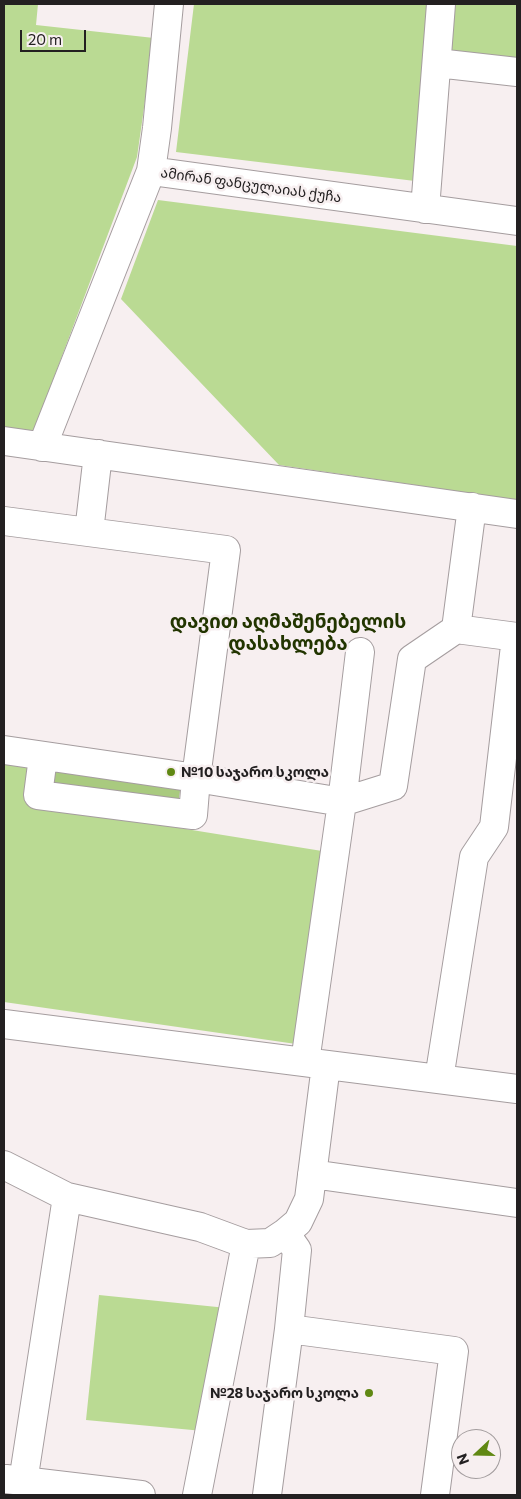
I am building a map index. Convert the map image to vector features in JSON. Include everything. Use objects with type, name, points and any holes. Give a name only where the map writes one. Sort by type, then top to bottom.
[{"type":"street","name":"ამირან ფანცულაიას ქუჩა","points":[[169,4],[151,171],[517,221]]},
{"type":"street","points":[[425,209],[441,4]]},
{"type":"street","points":[[437,63],[517,72]]},
{"type":"street","points":[[42,446],[151,171]]},
{"type":"street","points":[[4,441],[517,514]]},
{"type":"street","points":[[89,532],[98,454]]},
{"type":"street","points":[[456,629],[472,507]]},
{"type":"street","points":[[4,521],[226,550],[196,778],[193,815],[38,795],[42,757]]},
{"type":"street","points":[[4,750],[196,778],[342,802],[393,786],[412,659],[456,629],[517,637],[506,824],[474,857],[439,1079]]},
{"type":"street","points":[[4,1165],[67,1197],[200,1227],[246,1244],[270,1243],[298,1222],[309,1199],[312,1174],[316,1064],[342,802],[360,652]]},
{"type":"street","points":[[4,1024],[517,1089]]},
{"type":"street","points":[[312,1174],[517,1203]]},
{"type":"street","points":[[67,1197],[13,1480],[141,1495]]},
{"type":"street","points":[[267,1495],[289,1329],[297,1250],[285,1233]]},
{"type":"street","points":[[197,1495],[246,1244]]},
{"type":"street","points":[[289,1329],[454,1351],[435,1495]]},
{"type":"green space","points":[[4,4],[38,4],[36,25],[154,38],[137,157],[33,433],[4,428]]},
{"type":"green space","points":[[194,4],[517,4],[517,63],[427,55],[415,181],[176,152]]},
{"type":"green space","points":[[158,200],[517,246],[517,500],[279,465],[121,299]]},
{"type":"green space","points":[[4,759],[36,765],[31,804],[322,851],[296,1044],[4,1002]]},
{"type":"green space","points":[[49,761],[182,778],[177,811],[45,794]]},
{"type":"green space","points":[[99,1295],[227,1308],[203,1431],[86,1420]]},
{"type":"place","name":"№10 საჯარო სკოლა","points":[[171,772]]},
{"type":"place","name":"№28 საჯარო სკოლა","points":[[369,1393]]},
{"type":"district","name":"დავით აღმაშენებელის დასახლება","points":[[288,633]]}]
